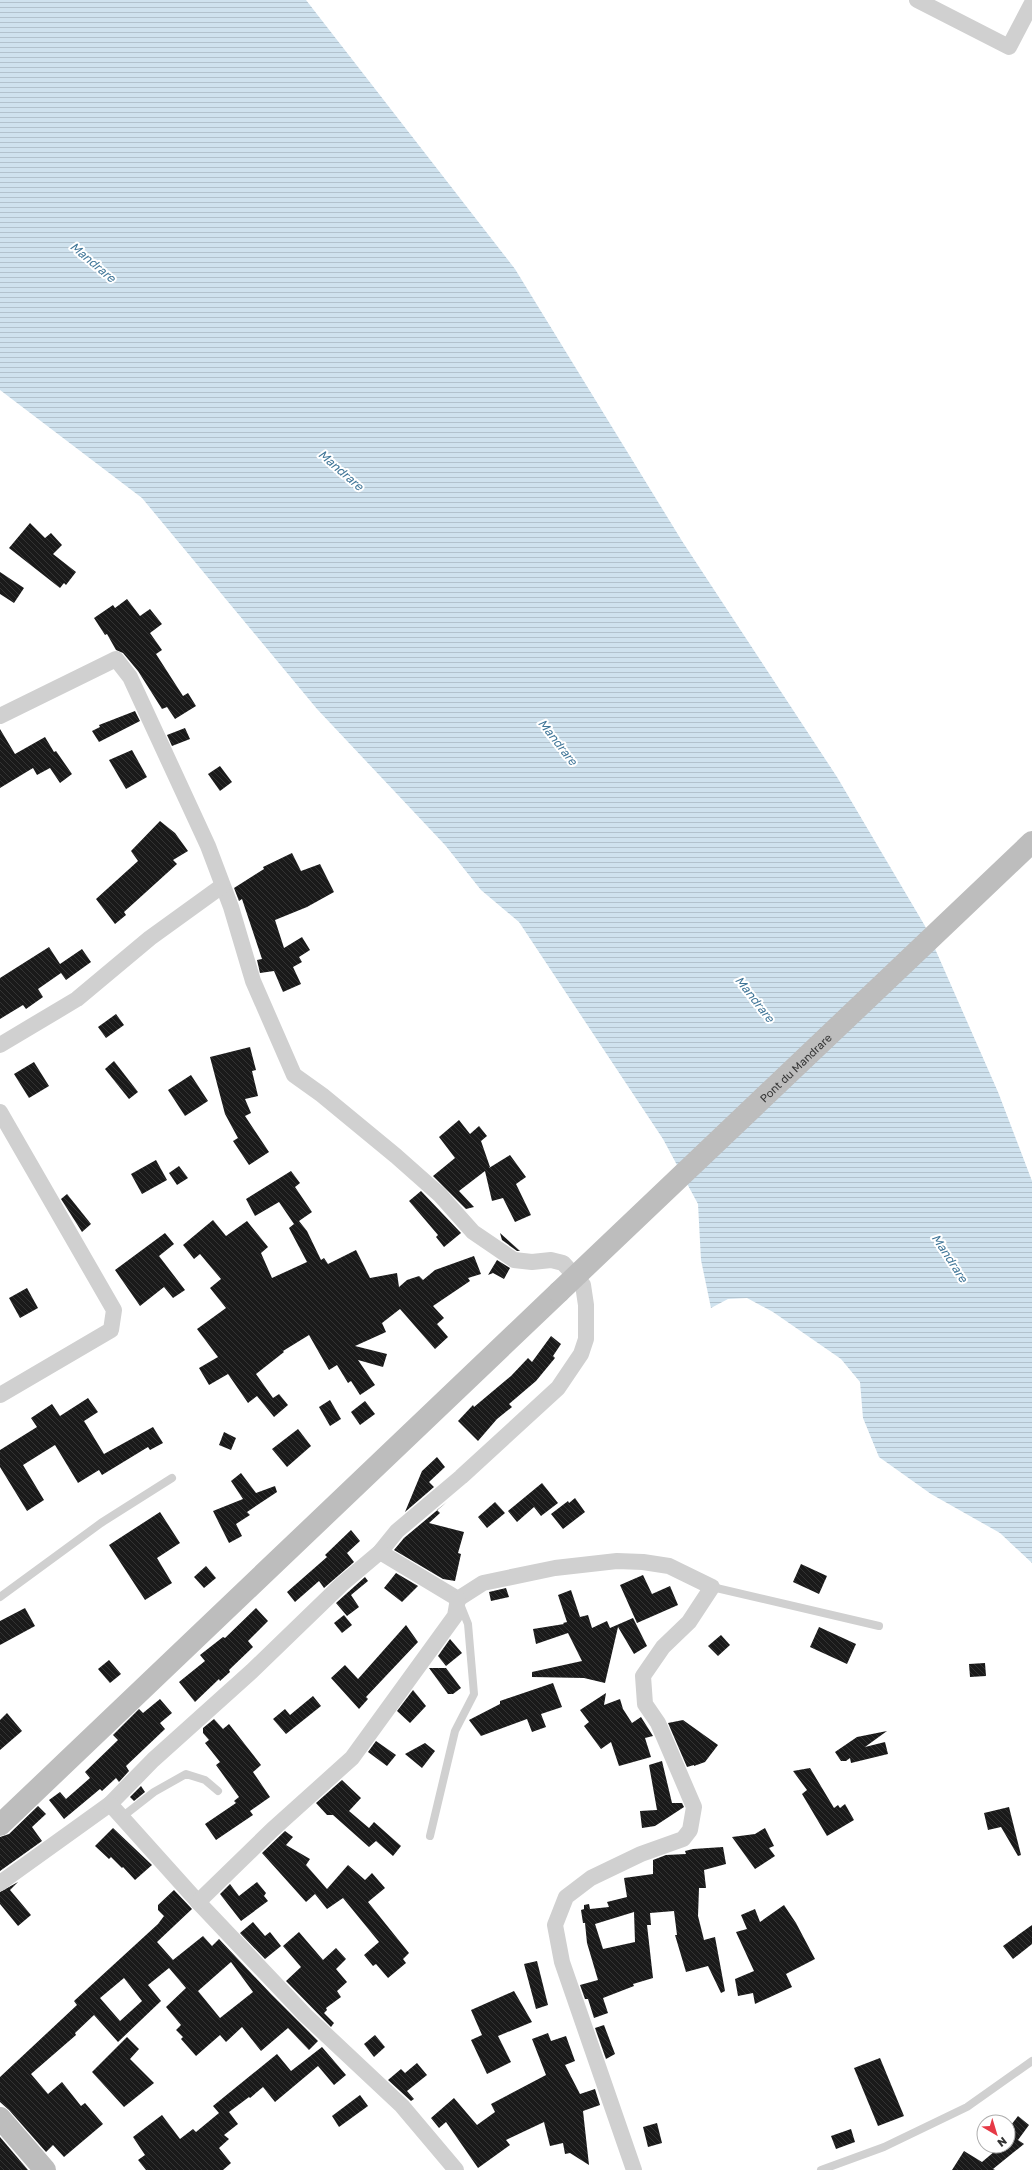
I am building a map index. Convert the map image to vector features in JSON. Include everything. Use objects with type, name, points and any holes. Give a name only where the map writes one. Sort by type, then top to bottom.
[{"type":"main road","name":"Pont du Mandrare","points":[[0,1826],[1032,842]]},
{"type":"main road","points":[[0,2118],[45,2170]]},
{"type":"street","points":[[917,0],[1010,47],[1032,3]]},
{"type":"street","points":[[0,716],[116,659],[130,677],[208,846],[231,907],[253,981],[294,1075],[322,1095],[396,1156],[440,1195],[473,1232],[514,1260],[532,1262],[551,1260],[563,1263],[583,1285],[586,1305],[586,1339],[581,1354],[558,1388],[461,1477],[397,1531],[380,1552],[342,1584],[257,1666],[153,1760],[110,1804],[0,1883]]},
{"type":"street","points":[[0,1046],[77,998],[150,938],[222,886]]},
{"type":"street","points":[[0,1112],[114,1310],[111,1330],[0,1395]]},
{"type":"street","points":[[380,1552],[458,1599]]},
{"type":"street","points":[[198,1902],[272,1830],[352,1758],[455,1616],[458,1599],[483,1584],[556,1568],[617,1561],[643,1562],[669,1566],[712,1587],[689,1622],[663,1646],[643,1676],[645,1704],[658,1723],[694,1807],[690,1830],[683,1839],[641,1854],[585,1883],[566,1896],[555,1925],[562,1962],[634,2170]]},
{"type":"street","points":[[110,1804],[198,1902],[305,2015],[402,2106],[456,2170]]},
{"type":"lane","points":[[0,1597],[36,1568],[101,1523],[172,1478]]},
{"type":"lane","points":[[712,1587],[879,1626]]},
{"type":"lane","points":[[430,1836],[456,1731],[474,1694],[468,1624],[458,1599]]},
{"type":"lane","points":[[122,1817],[154,1792],[186,1774],[205,1780],[218,1791]]},
{"type":"lane","points":[[821,2170],[884,2147],[967,2107],[1032,2061]]},
{"type":"water","name":"Mandrare","points":[[0,0],[306,0],[515,269],[682,541],[837,777],[925,926],[998,1092],[1032,1181],[1032,1563],[1000,1533],[931,1494],[879,1457],[863,1418],[860,1382],[841,1359],[773,1312],[747,1298],[728,1299],[711,1308],[701,1260],[698,1204],[663,1139],[519,922],[481,890],[445,845],[317,709],[142,498],[0,390]]},
{"type":"building","points":[[30,523],[45,538],[51,533],[62,545],[53,554],[76,572],[66,585],[64,583],[60,588],[9,548]]},
{"type":"building","points":[[0,572],[24,588],[14,603],[0,594]]},
{"type":"building","points":[[127,599],[140,616],[150,609],[162,624],[150,633],[162,650],[156,654],[183,696],[188,693],[196,706],[175,719],[167,707],[162,709],[138,671],[123,653],[116,650],[107,634],[105,635],[94,618],[113,605],[115,608]]},
{"type":"building","points":[[135,711],[140,721],[99,742],[92,731],[100,727],[99,725]]},
{"type":"building","points":[[185,728],[190,739],[172,746],[167,735]]},
{"type":"building","points":[[0,729],[15,754],[45,737],[54,752],[56,751],[72,774],[60,783],[50,768],[37,775],[33,768],[0,788]]},
{"type":"building","points":[[132,750],[147,777],[126,789],[109,760]]},
{"type":"building","points":[[220,766],[232,782],[220,791],[208,774]]},
{"type":"building","points":[[160,821],[175,833],[188,851],[173,860],[177,864],[124,912],[126,915],[115,924],[96,899],[138,861],[131,851]]},
{"type":"building","points":[[292,853],[301,871],[320,864],[334,892],[307,907],[275,920],[284,948],[302,937],[310,950],[299,957],[302,962],[293,967],[301,984],[283,992],[274,971],[260,973],[257,960],[262,959],[242,899],[239,901],[234,888],[264,869],[263,867]]},
{"type":"building","points":[[49,947],[60,964],[82,949],[91,962],[66,980],[61,973],[38,989],[43,997],[26,1009],[23,1005],[0,1019],[0,978]]},
{"type":"building","points":[[116,1014],[124,1025],[106,1038],[98,1027]]},
{"type":"building","points":[[250,1047],[256,1070],[252,1071],[258,1096],[245,1099],[251,1113],[245,1116],[269,1152],[249,1165],[233,1141],[238,1138],[225,1114],[210,1057]]},
{"type":"building","points":[[114,1061],[138,1092],[129,1099],[105,1069]]},
{"type":"building","points":[[34,1062],[49,1086],[29,1098],[14,1074]]},
{"type":"building","points":[[191,1075],[208,1101],[185,1116],[168,1090]]},
{"type":"building","points":[[459,1120],[470,1134],[479,1126],[487,1136],[481,1141],[490,1167],[489,1168],[510,1155],[526,1177],[516,1184],[531,1215],[515,1222],[503,1198],[492,1201],[485,1171],[459,1191],[474,1207],[466,1209],[433,1176],[455,1158],[439,1137]]},
{"type":"building","points":[[156,1160],[167,1180],[142,1194],[131,1174]]},
{"type":"building","points":[[179,1166],[188,1178],[177,1185],[169,1173]]},
{"type":"building","points":[[291,1171],[300,1183],[295,1187],[312,1212],[299,1221],[307,1231],[321,1260],[324,1258],[328,1264],[356,1250],[370,1278],[397,1273],[399,1287],[407,1280],[419,1276],[423,1280],[435,1270],[474,1256],[481,1274],[468,1278],[470,1281],[433,1306],[444,1318],[437,1324],[448,1337],[435,1349],[400,1309],[382,1323],[386,1332],[355,1346],[387,1354],[383,1367],[358,1360],[375,1385],[360,1395],[351,1381],[348,1383],[337,1365],[329,1370],[309,1335],[283,1351],[284,1352],[256,1374],[273,1398],[279,1394],[288,1405],[274,1417],[257,1396],[248,1403],[228,1374],[209,1385],[199,1368],[218,1357],[197,1329],[226,1308],[210,1288],[221,1279],[200,1254],[194,1259],[183,1245],[213,1220],[226,1236],[247,1221],[268,1247],[261,1253],[272,1278],[307,1262],[289,1228],[294,1224],[279,1202],[255,1216],[246,1199]]},
{"type":"building","points":[[421,1191],[461,1233],[444,1247],[436,1237],[438,1235],[409,1201]]},
{"type":"building","points":[[67,1194],[91,1224],[82,1232],[61,1199]]},
{"type":"building","points":[[165,1233],[174,1244],[159,1256],[185,1290],[173,1298],[164,1287],[140,1306],[115,1270]]},
{"type":"building","points":[[500,1233],[520,1251],[517,1251],[502,1240]]},
{"type":"building","points":[[497,1260],[510,1268],[504,1279],[493,1273],[488,1275]]},
{"type":"building","points":[[27,1288],[38,1308],[20,1318],[9,1298]]},
{"type":"building","points":[[551,1336],[561,1344],[553,1356],[555,1358],[536,1381],[509,1404],[512,1407],[497,1419],[478,1441],[458,1421],[473,1405],[474,1407],[511,1376],[528,1358],[532,1362]]},
{"type":"building","points":[[88,1398],[98,1412],[84,1421],[104,1454],[153,1427],[163,1443],[150,1450],[148,1447],[102,1475],[99,1470],[78,1483],[55,1445],[23,1465],[44,1500],[27,1511],[0,1467],[0,1450],[37,1427],[31,1418],[52,1404],[60,1416]]},
{"type":"building","points":[[330,1400],[341,1419],[330,1426],[319,1407]]},
{"type":"building","points":[[365,1401],[375,1414],[360,1425],[351,1412]]},
{"type":"building","points":[[298,1429],[311,1446],[287,1467],[272,1449]]},
{"type":"building","points":[[224,1432],[236,1438],[231,1450],[219,1445]]},
{"type":"building","points":[[437,1457],[445,1467],[429,1482],[434,1487],[405,1512],[422,1471]]},
{"type":"building","points":[[241,1473],[256,1493],[275,1486],[277,1492],[247,1512],[250,1515],[236,1524],[242,1536],[229,1543],[213,1511],[243,1499],[231,1481]]},
{"type":"building","points":[[542,1483],[558,1503],[541,1516],[534,1507],[517,1522],[508,1511]]},
{"type":"building","points":[[575,1498],[585,1512],[563,1529],[551,1514],[568,1501],[569,1503]]},
{"type":"building","points":[[495,1502],[505,1513],[487,1528],[478,1517]]},
{"type":"building","points":[[437,1510],[440,1513],[429,1523],[464,1532],[458,1553],[461,1554],[455,1581],[443,1579],[394,1550],[404,1538]]},
{"type":"building","points":[[160,1512],[180,1543],[157,1558],[172,1583],[145,1600],[109,1545]]},
{"type":"building","points":[[351,1530],[360,1541],[347,1553],[354,1562],[324,1588],[319,1581],[295,1602],[287,1592],[327,1557],[325,1555]]},
{"type":"building","points":[[801,1564],[827,1576],[819,1594],[793,1582]]},
{"type":"building","points":[[206,1566],[216,1578],[204,1588],[194,1577]]},
{"type":"building","points":[[396,1573],[418,1586],[402,1602],[384,1588]]},
{"type":"building","points":[[643,1575],[652,1594],[670,1586],[678,1605],[637,1623],[620,1585]]},
{"type":"building","points":[[365,1577],[368,1581],[351,1595],[359,1607],[347,1616],[336,1603]]},
{"type":"building","points":[[506,1588],[509,1597],[491,1601],[489,1592]]},
{"type":"building","points":[[571,1590],[580,1617],[588,1615],[592,1628],[607,1621],[610,1628],[633,1618],[647,1646],[634,1654],[618,1627],[605,1683],[584,1678],[532,1677],[532,1672],[582,1661],[568,1633],[536,1644],[533,1629],[564,1624],[563,1623],[567,1622],[558,1595]]},
{"type":"building","points":[[25,1608],[35,1626],[0,1645],[0,1621]]},
{"type":"building","points":[[256,1608],[268,1621],[248,1641],[253,1647],[229,1670],[230,1672],[220,1681],[219,1679],[195,1702],[179,1682],[205,1661],[200,1655],[223,1637],[225,1638]]},
{"type":"building","points":[[344,1615],[352,1625],[342,1633],[334,1623]]},
{"type":"building","points":[[406,1625],[418,1642],[366,1697],[368,1699],[359,1709],[331,1678],[345,1665],[358,1679]]},
{"type":"building","points":[[819,1627],[856,1644],[847,1664],[810,1647]]},
{"type":"building","points":[[721,1635],[730,1645],[718,1656],[708,1646]]},
{"type":"building","points":[[450,1639],[462,1653],[446,1666],[438,1656]]},
{"type":"building","points":[[109,1660],[121,1674],[110,1683],[98,1669]]},
{"type":"building","points":[[985,1663],[986,1676],[970,1677],[969,1664]]},
{"type":"building","points":[[429,1668],[446,1668],[461,1688],[453,1694],[448,1694]]},
{"type":"building","points":[[553,1683],[562,1707],[541,1714],[546,1727],[532,1732],[527,1719],[481,1736],[469,1720],[500,1704],[500,1701]]},
{"type":"building","points":[[413,1690],[426,1706],[410,1723],[397,1711]]},
{"type":"building","points":[[606,1693],[604,1705],[620,1699],[623,1709],[632,1723],[641,1717],[653,1736],[645,1738],[651,1757],[619,1766],[611,1742],[601,1749],[584,1726],[589,1722],[580,1710]]},
{"type":"building","points":[[313,1696],[321,1706],[286,1734],[273,1719],[285,1709],[290,1715]]},
{"type":"building","points":[[160,1699],[172,1713],[160,1723],[165,1729],[126,1766],[129,1771],[119,1782],[116,1778],[102,1791],[100,1789],[64,1819],[49,1800],[60,1792],[66,1799],[90,1778],[85,1772],[118,1740],[113,1735],[139,1709],[143,1713]]},
{"type":"building","points":[[7,1713],[22,1731],[0,1750],[0,1720]]},
{"type":"building","points":[[214,1719],[223,1729],[229,1724],[261,1765],[253,1772],[270,1797],[250,1811],[253,1815],[216,1840],[205,1824],[236,1803],[234,1801],[239,1797],[216,1765],[220,1762],[205,1743],[209,1740],[203,1733],[203,1728]]},
{"type":"building","points":[[683,1720],[718,1745],[705,1762],[687,1767],[668,1723]]},
{"type":"building","points":[[887,1731],[865,1747],[885,1742],[888,1754],[851,1763],[850,1758],[846,1761],[841,1761],[835,1752],[857,1737]]},
{"type":"building","points":[[376,1741],[396,1755],[387,1766],[368,1752]]},
{"type":"building","points":[[425,1743],[435,1751],[422,1768],[405,1754]]},
{"type":"building","points":[[662,1761],[672,1803],[682,1803],[684,1807],[655,1826],[642,1828],[640,1811],[657,1810],[649,1765]]},
{"type":"building","points":[[810,1768],[834,1808],[838,1805],[840,1808],[845,1804],[854,1820],[827,1836],[802,1794],[807,1790],[793,1771]]},
{"type":"building","points":[[342,1780],[361,1798],[349,1811],[369,1828],[374,1822],[401,1846],[393,1856],[376,1841],[369,1847],[333,1815],[327,1815],[316,1803]]},
{"type":"building","points":[[141,1786],[145,1792],[134,1801],[130,1797]]},
{"type":"building","points":[[38,1806],[46,1814],[32,1827],[42,1841],[0,1871],[0,1837],[9,1834]]},
{"type":"building","points":[[1009,1807],[1021,1855],[1018,1856],[1001,1827],[988,1830],[984,1813]]},
{"type":"building","points":[[113,1828],[152,1865],[135,1880],[123,1867],[122,1868],[111,1857],[109,1859],[95,1846]]},
{"type":"building","points":[[765,1828],[774,1846],[769,1848],[775,1856],[755,1869],[732,1837],[755,1834]]},
{"type":"building","points":[[285,1831],[293,1837],[286,1845],[310,1859],[306,1865],[327,1889],[348,1865],[365,1880],[372,1873],[385,1888],[368,1902],[409,1953],[403,1959],[406,1963],[388,1978],[376,1964],[373,1966],[364,1955],[379,1942],[343,1898],[327,1909],[315,1894],[306,1902],[262,1853]]},
{"type":"building","points":[[723,1847],[726,1864],[704,1870],[706,1888],[699,1888],[698,1916],[704,1940],[715,1937],[725,1991],[721,1993],[708,1966],[686,1972],[675,1935],[677,1935],[674,1911],[650,1913],[651,1925],[647,1925],[653,1978],[633,1984],[634,1986],[603,1998],[608,2013],[594,2018],[588,1999],[585,1999],[580,1985],[598,1980],[587,1943],[585,1923],[583,1923],[581,1910],[584,1909],[584,1905],[589,1904],[590,1909],[609,1907],[607,1902],[627,1897],[624,1878],[653,1874],[653,1860],[666,1855],[686,1854],[685,1851]],"holes":[[[634,1912],[635,1942],[603,1949],[595,1924]]]},
{"type":"building","points":[[18,1882],[10,1890],[31,1915],[18,1926],[0,1904],[0,1892]]},
{"type":"building","points":[[257,1882],[266,1893],[264,1896],[268,1901],[241,1921],[220,1894],[230,1884],[239,1896]]},
{"type":"building","points":[[174,1890],[192,1909],[157,1942],[173,1960],[203,1936],[212,1946],[219,1939],[318,2041],[309,2050],[288,2028],[261,2051],[242,2027],[226,2042],[220,2035],[196,2056],[181,2039],[183,2037],[176,2030],[181,2025],[166,2007],[186,1988],[169,1968],[148,1985],[161,2001],[118,2042],[94,2015],[75,2033],[76,2035],[31,2074],[48,2094],[62,2082],[81,2106],[85,2103],[103,2124],[64,2157],[53,2145],[46,2152],[9,2110],[0,2102],[0,2077],[77,2005],[74,2001],[158,1924],[164,1916],[158,1910],[158,1905]],"holes":[[[231,1962],[253,1992],[220,2018],[198,1991]],[[124,1978],[142,2001],[120,2021],[100,1998]]]},
{"type":"building","points":[[784,1905],[796,1923],[815,1959],[786,1974],[792,1987],[755,2004],[753,1993],[738,1996],[735,1979],[754,1971],[736,1932],[747,1929],[741,1915],[755,1909],[760,1922]]},
{"type":"building","points":[[253,1922],[265,1936],[270,1932],[281,1946],[265,1959],[240,1933]]},
{"type":"building","points":[[1032,1925],[1032,1944],[1013,1959],[1003,1946]]},
{"type":"building","points":[[299,1932],[323,1960],[336,1948],[346,1959],[336,1969],[347,1982],[337,1991],[341,1997],[326,2008],[327,2010],[324,2013],[334,2023],[331,2027],[286,1981],[301,1967],[283,1946]]},
{"type":"building","points":[[537,1961],[548,2005],[536,2009],[524,1964]]},
{"type":"building","points":[[514,1991],[532,2022],[498,2036],[511,2062],[487,2074],[471,2040],[482,2035],[471,2010]]},
{"type":"building","points":[[604,2025],[615,2054],[606,2059],[595,2028]]},
{"type":"building","points":[[548,2033],[551,2041],[566,2036],[575,2061],[565,2065],[580,2094],[595,2089],[600,2105],[583,2111],[589,2165],[570,2153],[565,2154],[563,2143],[550,2146],[544,2122],[506,2140],[510,2145],[478,2168],[446,2122],[439,2128],[431,2118],[454,2098],[477,2125],[495,2112],[491,2104],[546,2075],[532,2039]]},
{"type":"building","points":[[375,2035],[385,2047],[374,2057],[364,2044]]},
{"type":"building","points":[[127,2037],[139,2049],[130,2059],[154,2083],[124,2107],[92,2072]]},
{"type":"building","points":[[322,2047],[346,2075],[334,2085],[318,2066],[275,2102],[263,2087],[229,2112],[238,2124],[224,2135],[229,2139],[219,2148],[231,2163],[223,2170],[146,2170],[138,2160],[145,2155],[133,2137],[162,2115],[180,2139],[193,2129],[196,2132],[219,2113],[213,2106],[277,2054],[291,2071]]},
{"type":"building","points":[[880,2058],[904,2116],[878,2126],[854,2068]]},
{"type":"building","points":[[417,2063],[427,2075],[407,2091],[414,2099],[411,2101],[388,2080],[401,2069],[405,2073]]},
{"type":"building","points":[[360,2095],[368,2106],[339,2127],[332,2116]]},
{"type":"building","points":[[1018,2116],[1029,2125],[1018,2140],[1024,2144],[1016,2150],[1016,2119]]},
{"type":"building","points":[[657,2123],[662,2143],[648,2147],[643,2127]]},
{"type":"building","points":[[851,2129],[855,2142],[836,2149],[831,2136]]},
{"type":"building","points":[[0,2137],[28,2170],[0,2170]]},
{"type":"building","points":[[964,2151],[982,2162],[992,2154],[1012,2154],[993,2169],[995,2170],[952,2170]]}]
